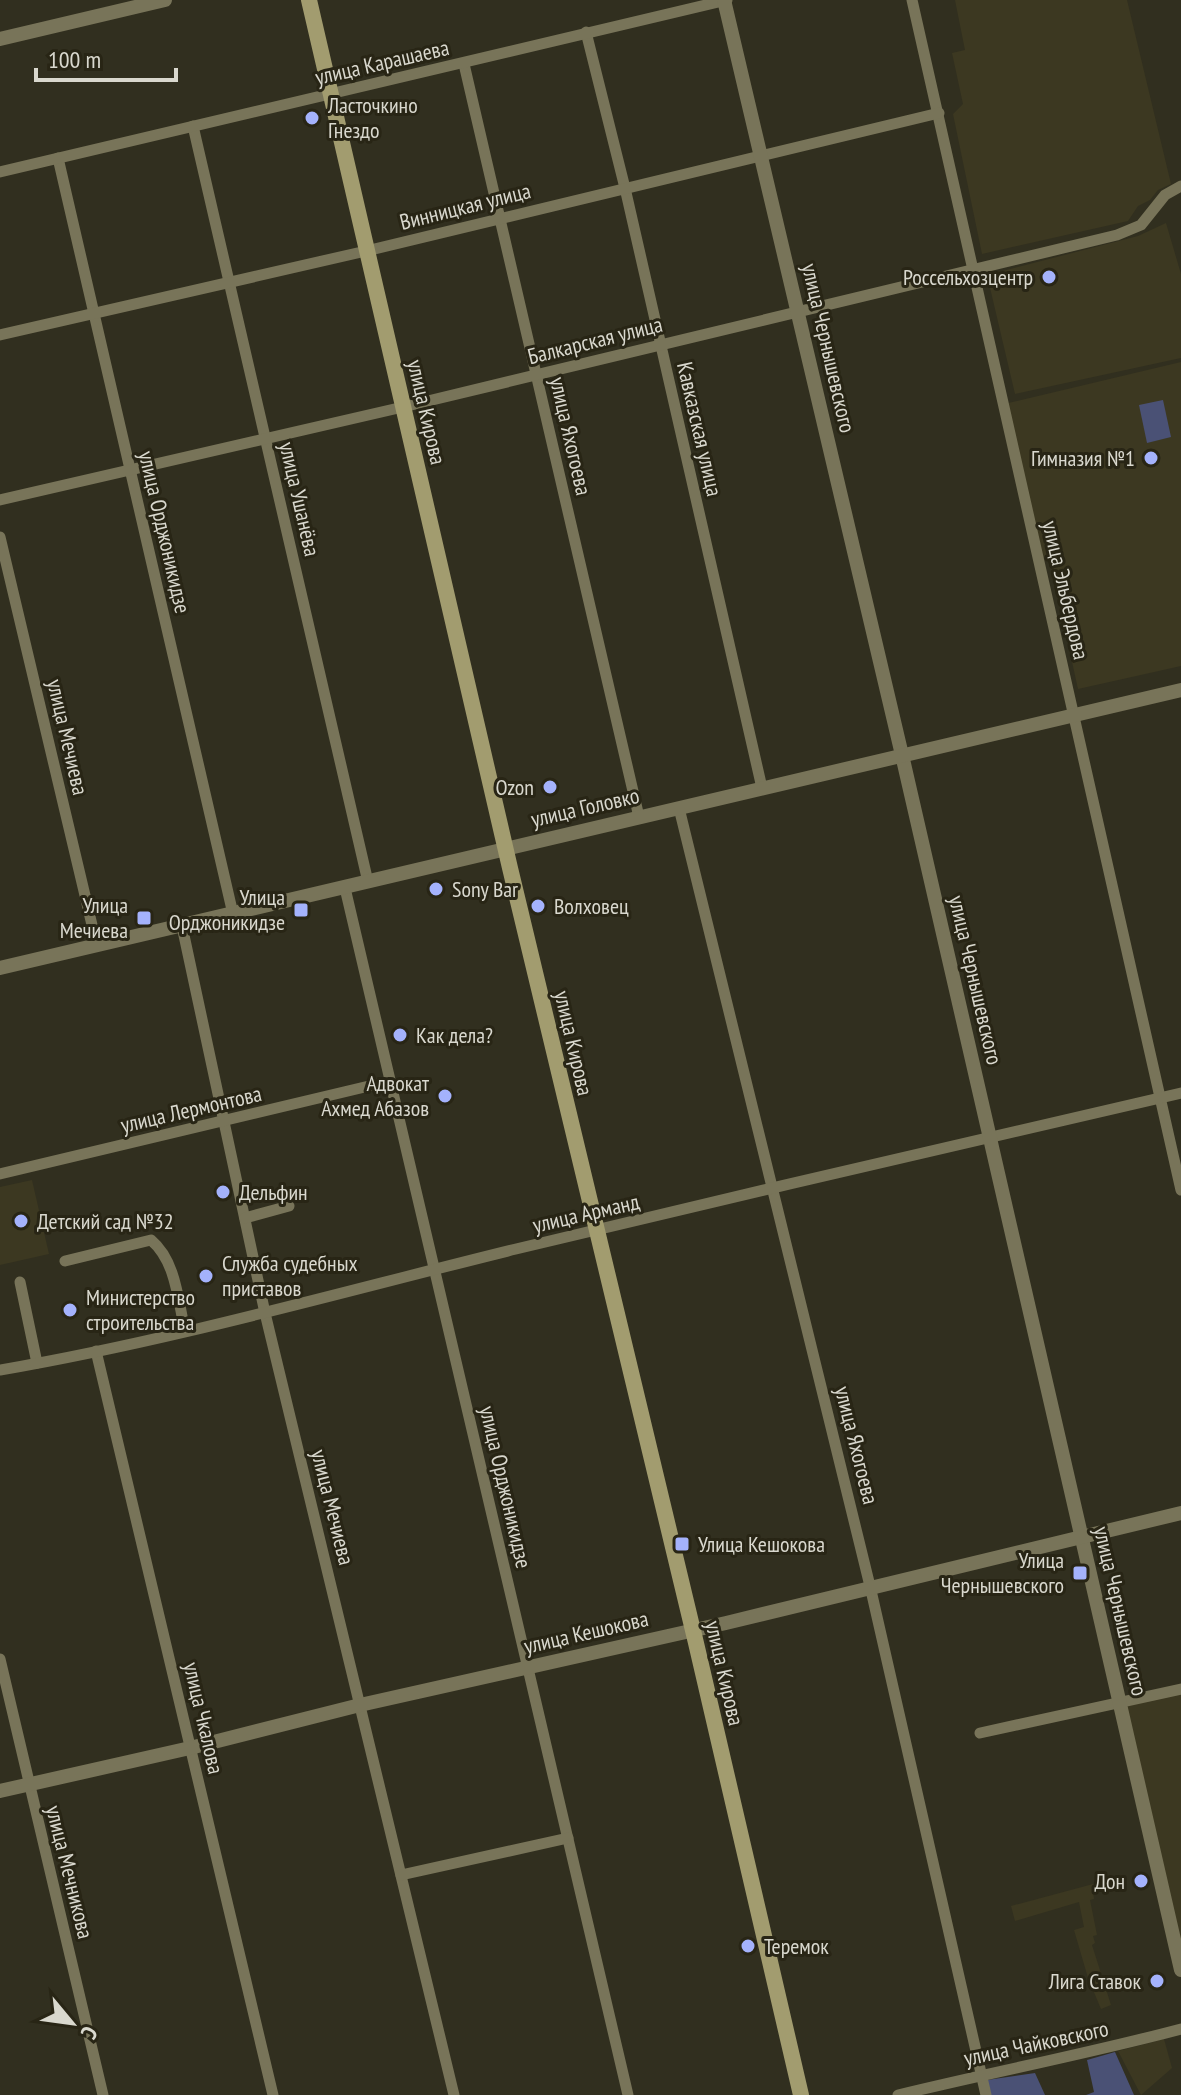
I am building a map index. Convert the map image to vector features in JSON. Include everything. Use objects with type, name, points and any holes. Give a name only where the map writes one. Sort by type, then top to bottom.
[{"type":"main road","name":"улица Кирова","points":[[309,0],[801,2095]]},
{"type":"street","points":[[0,39],[165,0]]},
{"type":"street","name":"улица Карашаева","points":[[0,172],[725,0]]},
{"type":"street","name":"улица Чернышевского","points":[[725,0],[1181,1970]]},
{"type":"street","name":"улица Эльбердова","points":[[912,0],[1181,1190]]},
{"type":"street","name":"Кавказская улица","points":[[586,32],[625,188],[762,788]]},
{"type":"street","name":"улица Яхогоева","points":[[464,64],[639,817]]},
{"type":"street","name":"Винницкая улица","points":[[0,335],[366,251],[939,113]]},
{"type":"street","name":"улица Ушанёва","points":[[193,126],[368,882]]},
{"type":"street","name":"улица Орджоникидзе","points":[[58,158],[233,914]]},
{"type":"street","name":"Балкарская улица","points":[[0,500],[403,407],[1129,231],[1141,225],[1165,195],[1181,186]]},
{"type":"street","name":"улица Мечиева","points":[[0,537],[97,946]]},
{"type":"street","name":"улица Головко","points":[[0,968],[1181,690]]},
{"type":"street","name":"улица Яхогоева","points":[[679,808],[870,1586],[986,2095]]},
{"type":"street","name":"улица Орджоникидзе","points":[[345,888],[628,2095]]},
{"type":"street","name":"улица Мечиева","points":[[182,926],[265,1313],[454,2095]]},
{"type":"street","name":"улица Лермонтова","points":[[0,1174],[390,1081]]},
{"type":"street","name":"улица Арманд","points":[[0,1370],[265,1313],[598,1230],[1181,1093]]},
{"type":"street","points":[[245,1218],[289,1206]]},
{"type":"street","points":[[65,1261],[151,1240],[163,1253],[172,1274],[185,1331]]},
{"type":"street","points":[[20,1282],[37,1363]]},
{"type":"street","name":"улица Чкалова","points":[[96,1351],[273,2095]]},
{"type":"street","name":"улица Кешокова","points":[[0,1791],[1181,1513]]},
{"type":"street","name":"улица Мечникова","points":[[0,1659],[103,2095]]},
{"type":"street","points":[[980,1733],[1181,1689]]},
{"type":"street","points":[[401,1875],[568,1838]]},
{"type":"street","name":"улица Чайковского","points":[[898,2095],[1181,2029]]},
{"type":"shaded area","points":[[955,0],[1127,0],[1171,184],[1138,206],[1128,221],[982,254],[953,114],[963,104],[952,53],[965,50]]},
{"type":"shaded area","points":[[1166,223],[1181,274],[1181,358],[1015,394],[987,275],[1138,236]]},
{"type":"shaded area","name":"Гимназия №1","points":[[1181,362],[1181,666],[1078,689],[1049,557],[1039,558],[1004,404]]},
{"type":"shaded area","points":[[1163,400],[1171,437],[1147,443],[1139,405]]},
{"type":"shaded area","name":"Детский сад №32","points":[[32,1180],[49,1254],[0,1265],[0,1187]]},
{"type":"shaded area","points":[[1181,1689],[1181,1970],[1120,1703]]},
{"type":"shaded area","points":[[1108,1880],[1112,1888],[1093,1892],[1094,1899],[1090,1900],[1097,1935],[1093,1936],[1095,1943],[1092,1945],[1111,2005],[1101,2009],[1074,1930],[1084,1927],[1079,1902],[1015,1921],[1011,1906]]},
{"type":"shaded area","points":[[1164,2039],[1172,2068],[1141,2095],[1118,2051]]},
{"type":"shaded area","points":[[1115,2052],[1134,2095],[1086,2095],[1094,2092],[1087,2060]]},
{"type":"shaded area","points":[[1035,2073],[1045,2095],[991,2095],[987,2080]]},
{"type":"place","name":"Ласточкино Гнездо","points":[[312,118]]},
{"type":"place","name":"Россельхозцентр","points":[[1049,277]]},
{"type":"place","name":"Гимназия №1","points":[[1151,458]]},
{"type":"place","name":"Ozon","points":[[550,787]]},
{"type":"place","name":"Sony Bar","points":[[436,889]]},
{"type":"place","name":"Волховец","points":[[538,906]]},
{"type":"place","name":"Улица Орджоникидзе","points":[[301,910]]},
{"type":"place","name":"Улица Мечиева","points":[[144,918]]},
{"type":"place","name":"Как дела?","points":[[400,1035]]},
{"type":"place","name":"Адвокат Ахмед Абазов","points":[[445,1096]]},
{"type":"place","name":"Дельфин","points":[[223,1192]]},
{"type":"place","name":"Детский сад №32","points":[[21,1221]]},
{"type":"place","name":"Служба судебных приставов","points":[[206,1276]]},
{"type":"place","name":"Министерство строительства","points":[[70,1310]]},
{"type":"place","name":"Улица Кешокова","points":[[682,1544]]},
{"type":"place","name":"Улица Чернышевского","points":[[1080,1573]]},
{"type":"place","name":"Дон","points":[[1141,1881]]},
{"type":"place","name":"Теремок","points":[[748,1946]]},
{"type":"place","name":"Лига Ставок","points":[[1157,1981]]}]
